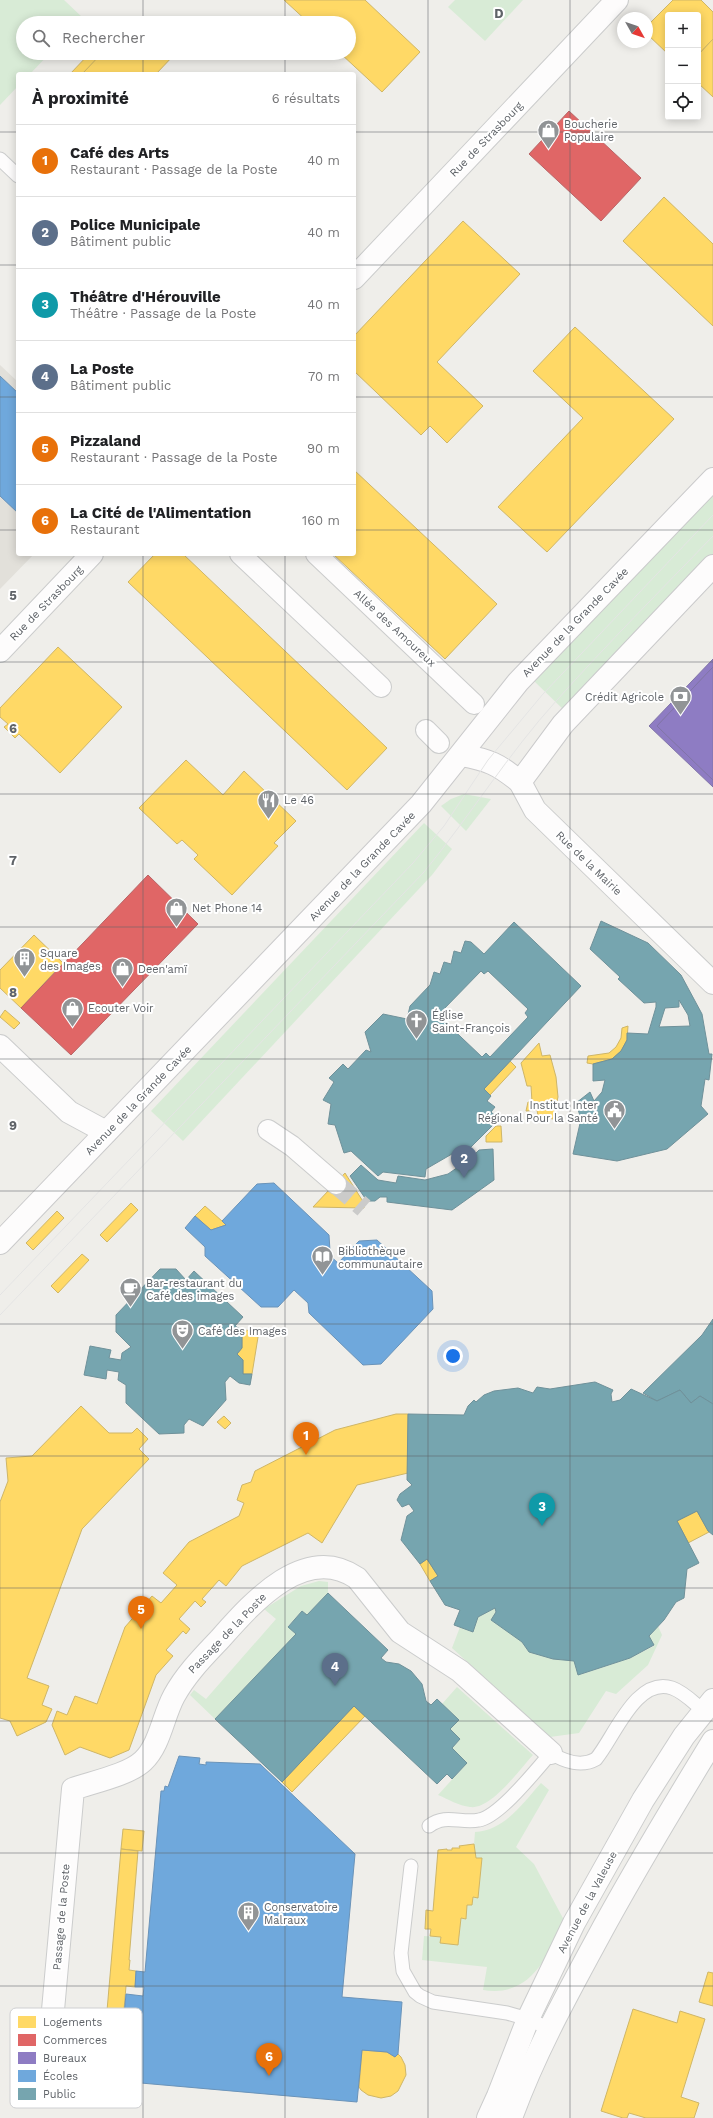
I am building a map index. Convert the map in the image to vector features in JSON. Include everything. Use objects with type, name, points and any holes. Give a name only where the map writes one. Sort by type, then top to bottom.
[{"type":"street","name":"Rue de Strasbourg","points":[[356,276],[617,0]]},
{"type":"street","name":"Avenue de la Grande Cavée","points":[[0,1243],[421,804],[518,682],[713,479]]},
{"type":"street","name":"Rue de Strasbourg","points":[[0,651],[90,556]]},
{"type":"street","points":[[242,556],[381,687]]},
{"type":"street","name":"Allée des Amoureux","points":[[318,556],[474,704]]},
{"type":"street","points":[[520,782],[563,724],[713,566]]},
{"type":"street","name":"Rue de la Mairie","points":[[461,755],[488,760],[502,767],[520,782],[535,810],[713,983]]},
{"type":"street","points":[[0,1046],[69,1112],[106,1132]]},
{"type":"street","points":[[268,1130],[292,1146],[336,1184]]},
{"type":"street","name":"Passage de la Poste","points":[[53,2008],[73,1789],[128,1771],[145,1760],[152,1749],[173,1698],[187,1675],[261,1595],[294,1575],[320,1566],[332,1566],[353,1575],[400,1632],[460,1671],[551,1753]]},
{"type":"street","name":"Avenue de la Valeuse","points":[[488,2118],[528,2019],[574,1923],[643,1800],[684,1736],[710,1710]]},
{"type":"street","points":[[511,2118],[524,2082],[550,2029],[636,1868],[713,1741]]},
{"type":"lane","points":[[0,159],[16,174]]},
{"type":"lane","name":"Passage de la Poste","points":[[551,1753],[564,1760],[580,1764],[596,1759],[635,1700],[650,1689],[658,1687],[674,1688],[710,1710]]},
{"type":"lane","points":[[429,1826],[443,1819],[474,1821],[491,1815],[501,1807],[551,1753]]},
{"type":"lane","points":[[411,1866],[401,1953],[402,1971],[410,1986],[420,1996],[434,2002],[502,2012],[528,2019],[550,2029]]},
{"type":"shaded area","points":[[0,365],[16,380],[16,556],[32,556],[0,589]]},
{"type":"green space","points":[[0,0],[64,0],[81,16],[16,16],[16,60],[43,60],[32,72],[16,72],[16,88],[0,105]]},
{"type":"green space","points":[[455,0],[523,0],[485,41],[448,7]]},
{"type":"green space","points":[[713,490],[713,558],[567,713],[533,680]]},
{"type":"green space","points":[[464,794],[491,799],[466,831],[441,806],[451,799]]},
{"type":"green space","points":[[424,823],[452,849],[432,875],[183,1141],[151,1111]]},
{"type":"green space","points":[[319,1581],[328,1582],[328,1593],[307,1615],[302,1611],[288,1626],[296,1634],[215,1719],[190,1695],[194,1690],[206,1699],[276,1619],[264,1609],[301,1586]]},
{"type":"green space","points":[[495,1608],[496,1612],[491,1620],[522,1642],[529,1652],[553,1659],[574,1661],[579,1675],[630,1658],[654,1646],[649,1636],[658,1626],[662,1635],[648,1665],[616,1694],[606,1691],[579,1733],[550,1737],[452,1648],[460,1627],[473,1632],[478,1617]]},
{"type":"green space","points":[[457,1687],[533,1755],[504,1788],[487,1802],[478,1806],[470,1807],[462,1805],[438,1795],[467,1763],[452,1748],[460,1739],[450,1729],[458,1720],[442,1704]]},
{"type":"green space","points":[[541,1783],[549,1790],[516,1847],[534,1864],[565,1922],[544,1961],[525,1981],[514,1988],[500,1991],[483,1990],[487,1967],[422,1960],[424,1936],[441,1937],[440,1943],[458,1944],[461,1918],[466,1919],[467,1905],[472,1905],[473,1897],[478,1898],[482,1859],[476,1858],[474,1844],[475,1832],[495,1827],[504,1821],[520,1807]]},
{"type":"building: Logements","points":[[284,0],[365,0],[420,52],[382,92],[348,60],[356,60],[356,16],[301,16]]},
{"type":"building: Logements","points":[[673,0],[701,0],[713,12],[713,39],[701,52],[701,12],[665,12],[665,51],[653,40],[653,20]]},
{"type":"building: Logements","points":[[713,39],[713,97],[701,86],[701,52]]},
{"type":"building: Logements","points":[[83,60],[96,60],[84,72],[72,72]]},
{"type":"building: Logements","points":[[95,60],[169,60],[158,72],[84,72]]},
{"type":"building: Logements","points":[[664,197],[713,244],[713,326],[623,241]]},
{"type":"building: Logements","points":[[463,221],[520,274],[437,362],[483,406],[447,443],[430,426],[421,435],[356,373],[356,334]]},
{"type":"building: Logements","points":[[575,327],[674,419],[547,552],[498,507],[583,418],[533,371]]},
{"type":"building: Logements","points":[[356,472],[497,604],[445,659],[335,556],[356,556]]},
{"type":"building: Logements","points":[[153,556],[185,556],[387,748],[347,790],[128,582]]},
{"type":"building: Logements","points":[[58,647],[122,707],[60,773],[19,734],[15,738],[4,727],[8,724],[0,717],[0,708]]},
{"type":"building: Logements","points":[[186,760],[223,795],[244,771],[296,821],[274,843],[278,846],[232,895],[194,859],[198,855],[182,840],[177,844],[139,808]]},
{"type":"building: Logements","name":"Square des Images","points":[[34,935],[63,963],[21,1008],[0,988],[0,970]]},
{"type":"building: Logements","points":[[5,1010],[20,1023],[14,1029],[0,1017]]},
{"type":"building: Logements","points":[[628,1026],[627,1040],[621,1051],[612,1059],[593,1064],[587,1063],[588,1056],[609,1053],[616,1047],[621,1038],[622,1028]]},
{"type":"building: Logements","points":[[539,1043],[542,1056],[550,1055],[556,1077],[558,1097],[553,1119],[538,1116],[537,1110],[526,1111],[528,1102],[532,1102],[531,1086],[527,1086],[521,1063]]},
{"type":"building: Logements","points":[[510,1061],[516,1067],[490,1095],[484,1089]]},
{"type":"building: Logements","points":[[496,1126],[501,1126],[502,1142],[486,1142],[486,1136]]},
{"type":"building: Logements","points":[[345,1173],[364,1203],[364,1208],[313,1207]]},
{"type":"building: Logements","points":[[131,1203],[138,1210],[107,1242],[100,1235]]},
{"type":"building: Logements","points":[[205,1206],[226,1225],[211,1230],[195,1216]]},
{"type":"building: Logements","points":[[57,1211],[64,1218],[33,1250],[26,1243]]},
{"type":"building: Logements","points":[[82,1254],[89,1260],[58,1293],[51,1286]]},
{"type":"building: Logements","points":[[242,1330],[259,1331],[252,1374],[243,1374],[243,1360],[237,1354],[242,1348]]},
{"type":"building: Logements","points":[[81,1406],[109,1433],[132,1433],[137,1428],[148,1439],[139,1449],[149,1459],[82,1529],[27,1678],[49,1686],[42,1705],[52,1709],[46,1722],[17,1736],[10,1721],[0,1718],[0,1502],[8,1481],[6,1458],[32,1456]]},
{"type":"building: Logements","points":[[396,1414],[408,1414],[408,1473],[357,1485],[322,1543],[308,1533],[242,1566],[226,1586],[219,1580],[202,1599],[206,1602],[201,1607],[195,1601],[179,1619],[190,1629],[186,1634],[183,1631],[166,1650],[173,1656],[156,1675],[129,1750],[110,1758],[80,1747],[65,1755],[52,1725],[57,1711],[67,1715],[75,1696],[97,1704],[125,1627],[152,1596],[161,1603],[177,1585],[163,1573],[189,1542],[239,1516],[244,1503],[237,1500],[242,1485],[251,1482],[255,1471],[335,1430]]},
{"type":"building: Logements","points":[[224,1416],[231,1423],[225,1429],[217,1422]]},
{"type":"building: Logements","points":[[697,1511],[709,1532],[688,1543],[677,1521]]},
{"type":"building: Logements","points":[[427,1559],[438,1576],[430,1581],[420,1564]]},
{"type":"building: Logements","points":[[354,1706],[365,1716],[292,1792],[282,1782]]},
{"type":"building: Logements","points":[[123,1829],[144,1831],[142,1851],[121,1849]]},
{"type":"building: Logements","points":[[474,1844],[476,1858],[482,1858],[478,1898],[473,1897],[472,1905],[467,1905],[466,1919],[461,1918],[458,1945],[440,1943],[441,1937],[430,1936],[431,1929],[425,1929],[426,1910],[433,1911],[438,1850],[452,1850],[452,1848],[460,1848],[459,1846]]},
{"type":"building: Logements","points":[[121,1849],[138,1851],[129,1960],[129,1970],[136,1971],[135,1987],[126,1986],[124,2008],[107,2008]]},
{"type":"building: Logements","points":[[708,1972],[713,1973],[713,2006],[699,2002]]},
{"type":"building: Logements","points":[[633,2009],[677,2023],[680,2011],[705,2019],[681,2097],[699,2103],[694,2118],[646,2118],[629,2113],[627,2118],[623,2118],[601,2111]]},
{"type":"building: Logements","points":[[362,2050],[387,2052],[395,2057],[398,2054],[401,2057],[405,2065],[406,2075],[398,2091],[391,2096],[381,2098],[368,2095],[361,2090],[359,2087]]},
{"type":"building: Commerces","points":[[569,111],[641,178],[601,221],[529,154]]},
{"type":"building: Commerces","points":[[148,875],[198,924],[71,1055],[21,1008]]},
{"type":"building: Bureaux","points":[[713,659],[713,667],[657,726],[713,780],[713,787],[649,726]]},
{"type":"building: Bureaux","points":[[713,667],[713,780],[657,726]]},
{"type":"building: Écoles","points":[[0,376],[16,391],[16,511],[0,496]]},
{"type":"building: Écoles","name":"Bibliothèque communautaire","points":[[274,1183],[329,1235],[330,1251],[328,1254],[338,1263],[359,1241],[377,1240],[432,1291],[433,1309],[381,1364],[363,1365],[309,1313],[308,1303],[294,1290],[278,1307],[261,1307],[205,1256],[205,1247],[185,1228],[195,1216],[211,1230],[226,1225],[222,1221],[257,1184]]},
{"type":"building: Écoles","name":"Conservatoire Malraux","points":[[179,1756],[200,1758],[199,1764],[206,1765],[206,1762],[260,1764],[355,1854],[342,1997],[402,2002],[398,2054],[395,2057],[387,2052],[362,2050],[357,2102],[142,2083],[142,2008],[125,2008],[126,1994],[143,1996],[144,1987],[135,1987],[136,1971],[145,1972],[161,1791],[164,1791],[165,1786],[168,1787]]},
{"type":"building: Public","points":[[601,921],[648,943],[681,975],[702,1014],[709,1054],[712,1054],[709,1080],[705,1079],[701,1106],[708,1114],[667,1149],[617,1161],[573,1154],[581,1119],[576,1103],[590,1092],[594,1101],[602,1092],[605,1080],[593,1081],[593,1064],[612,1059],[621,1051],[627,1040],[627,1033],[648,1034],[656,1007],[656,1002],[644,1003],[618,979],[620,977],[590,949]],"holes":[[[679,1000],[688,1015],[690,1026],[659,1027],[665,1008],[679,1007]]]},
{"type":"building: Public","name":"Église Saint-François","points":[[514,922],[581,986],[484,1089],[491,1096],[487,1101],[495,1107],[491,1112],[499,1119],[466,1152],[464,1147],[426,1169],[425,1177],[383,1172],[378,1176],[351,1151],[344,1153],[335,1125],[328,1124],[331,1104],[323,1100],[334,1082],[329,1078],[343,1064],[348,1069],[366,1050],[371,1052],[365,1032],[383,1014],[407,1019],[410,1006],[430,985],[434,972],[440,974],[444,962],[451,964],[454,951],[461,953],[465,941],[471,942],[484,954]],"holes":[[[481,971],[484,974],[488,971],[528,1009],[525,1013],[528,1017],[490,1057],[486,1053],[482,1057],[442,1019],[446,1015],[442,1011]]]},
{"type":"building: Public","points":[[493,1149],[494,1180],[452,1210],[387,1202],[387,1197],[380,1197],[375,1201],[367,1201],[350,1176],[361,1165],[378,1180],[396,1183],[398,1176],[425,1180],[448,1174],[471,1158],[479,1150]]},
{"type":"building: Public","name":"Café des Images","points":[[160,1269],[176,1269],[186,1280],[194,1271],[243,1317],[235,1326],[242,1330],[242,1348],[237,1354],[243,1360],[243,1374],[252,1374],[250,1385],[239,1383],[230,1376],[225,1382],[226,1400],[203,1426],[189,1419],[184,1425],[184,1433],[159,1434],[126,1403],[126,1385],[118,1380],[119,1372],[107,1370],[106,1379],[84,1375],[90,1346],[111,1350],[109,1358],[121,1360],[122,1353],[131,1347],[116,1332],[116,1315]]},
{"type":"building: Public","points":[[713,1319],[713,1404],[700,1396],[691,1403],[680,1390],[657,1401],[643,1393],[702,1335]]},
{"type":"building: Public","points":[[595,1382],[613,1390],[611,1394],[612,1402],[620,1400],[631,1389],[657,1401],[680,1390],[691,1403],[700,1396],[713,1404],[713,1535],[708,1531],[697,1511],[677,1521],[699,1563],[687,1569],[684,1598],[676,1602],[664,1620],[649,1636],[654,1645],[630,1658],[578,1675],[574,1661],[553,1659],[529,1652],[522,1642],[491,1620],[496,1612],[495,1608],[478,1617],[473,1632],[454,1625],[460,1610],[445,1605],[430,1581],[438,1576],[427,1559],[420,1564],[401,1540],[407,1516],[414,1511],[409,1504],[402,1507],[397,1500],[400,1494],[412,1485],[407,1480],[408,1414],[464,1415],[468,1406],[474,1400],[476,1402],[484,1395],[494,1391],[518,1388],[533,1393],[537,1387],[550,1389]]},
{"type":"building: Public","points":[[328,1593],[388,1650],[381,1658],[386,1662],[399,1664],[411,1671],[422,1684],[426,1701],[431,1705],[437,1699],[459,1720],[450,1729],[460,1739],[452,1748],[467,1763],[452,1779],[447,1774],[437,1784],[354,1706],[282,1782],[215,1719],[296,1634],[288,1627],[302,1611],[307,1615]]},
{"type":"tunnel","points":[[336,1184],[364,1208]]},
{"type":"tram line","points":[[0,1295],[413,863],[444,826],[488,760],[543,694],[713,515]]},
{"type":"tram line","points":[[0,1315],[424,872],[522,742],[557,700],[595,658],[713,536]]},
{"type":"place","name":"Boucherie Populaire","points":[[548,150]]},
{"type":"place","name":"Crédit Agricole","points":[[680,716]]},
{"type":"place","name":"Le 46","points":[[269,820]]},
{"type":"place","name":"Net Phone 14","points":[[177,928]]},
{"type":"place","name":"Square des Images","points":[[24,978]]},
{"type":"place","name":"Deen'amï","points":[[123,988]]},
{"type":"place","name":"Ecouter Voir","points":[[72,1028]]},
{"type":"place","name":"Église Saint-François","points":[[416,1040]]},
{"type":"place","name":"Institut Inter Régional Pour la Santé","points":[[614,1130]]},
{"type":"place","name":"Police Municipale","points":[[464,1178]]},
{"type":"place","name":"Bibliothèque communautaire","points":[[322,1276]]},
{"type":"place","name":"Bar-restaurant du Café des images","points":[[130,1308]]},
{"type":"place","name":"Café des Images","points":[[182,1350]]},
{"type":"place","name":"Café des Arts","points":[[306,1455]]},
{"type":"place","name":"Théâtre d'Hérouville","points":[[542,1526]]},
{"type":"place","name":"Pizzaland","points":[[141,1629]]},
{"type":"place","name":"La Poste","points":[[335,1686]]},
{"type":"place","name":"Conservatoire Malraux","points":[[248,1932]]},
{"type":"place","name":"La Cité de l'Alimentation","points":[[269,2076]]}]
